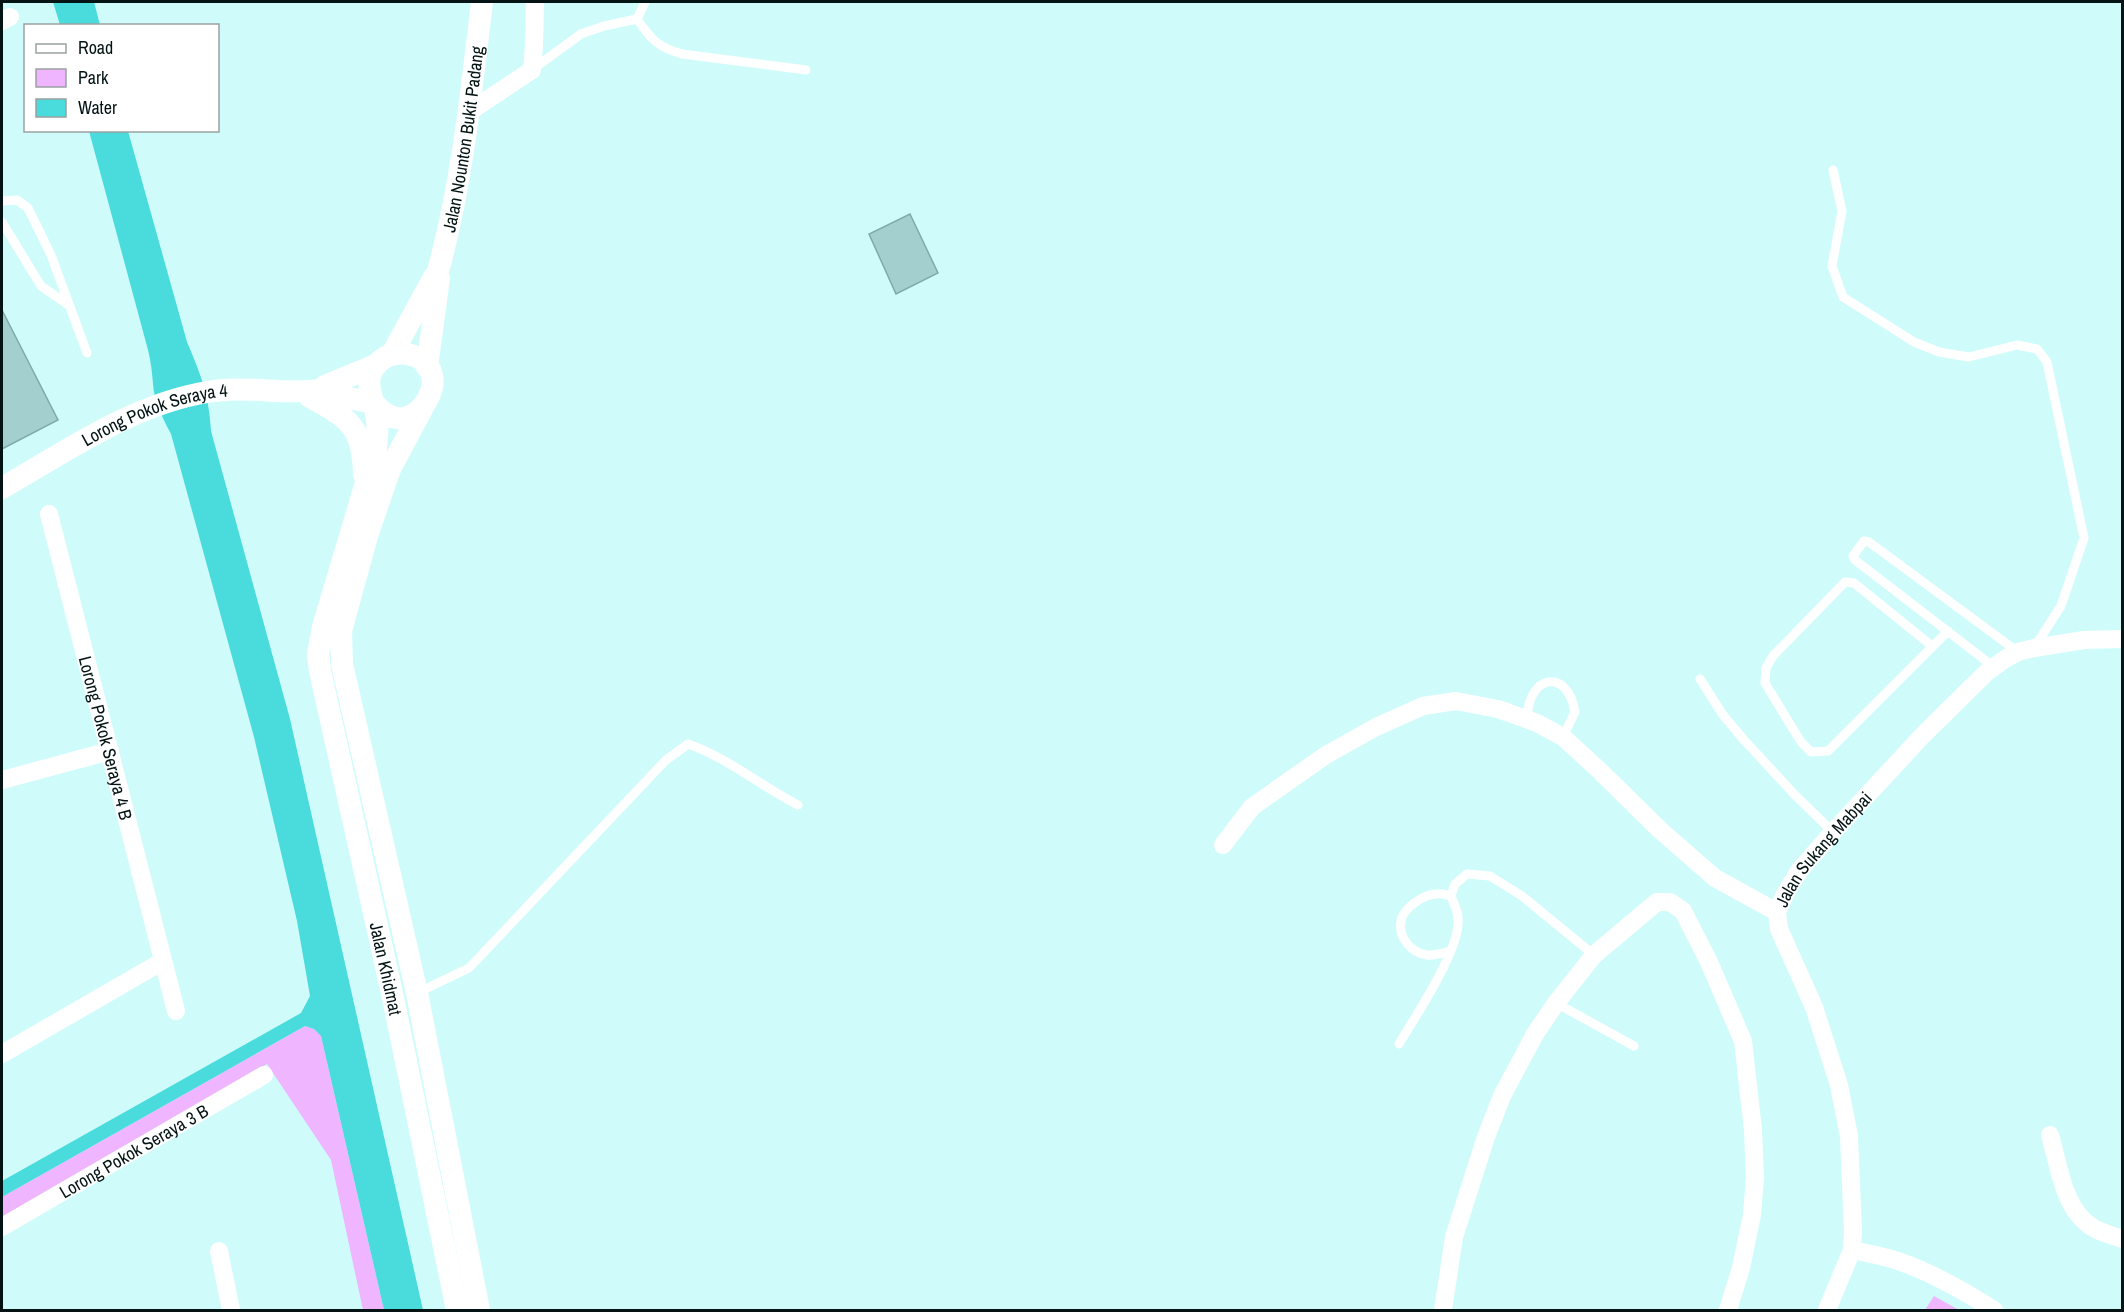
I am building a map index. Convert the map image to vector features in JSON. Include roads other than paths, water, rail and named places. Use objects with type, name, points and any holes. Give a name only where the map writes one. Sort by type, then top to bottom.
[{"type":"street","name":"Jalan Nounton Bukit Padang","points":[[384,359],[437,275],[450,226],[469,112],[482,2]]},
{"type":"street","points":[[469,112],[532,70],[535,2]]},
{"type":"street","name":"Jalan Nounton Bukit Padang","points":[[427,367],[439,278],[437,275]]},
{"type":"street","points":[[363,490],[363,457],[356,432],[348,420],[312,391],[384,359],[402,353],[412,355],[427,367],[431,375],[432,387],[429,399],[403,442],[387,478],[367,536],[342,631],[342,664],[417,993],[479,1311]]},
{"type":"street","points":[[363,490],[376,449],[377,420],[369,385],[371,374],[384,359]]},
{"type":"street","name":"Lorong Pokok Seraya 4","points":[[2,488],[121,420],[157,404],[208,392],[249,388],[312,391],[374,403]]},
{"type":"street","points":[[374,403],[385,413],[396,417],[407,416],[422,409]]},
{"type":"street","name":"Jalan Khidmat","points":[[363,490],[323,627],[318,654],[392,993],[457,1311]]},
{"type":"street","name":"Lorong Pokok Seraya 4 B","points":[[49,514],[176,1011]]},
{"type":"street","name":"Jalan Sukang Mabpai","points":[[1827,1311],[1852,1250],[1849,1136],[1839,1085],[1814,1007],[1779,929],[1777,912],[1799,871],[1833,832],[1923,735],[1994,667],[2026,650],[2084,640],[2122,639]]},
{"type":"street","points":[[1223,845],[1252,807],[1326,755],[1376,727],[1423,706],[1456,701],[1498,709],[1563,737],[1660,830],[1715,878],[1777,912]]},
{"type":"street","points":[[2,780],[110,751]]},
{"type":"street","points":[[1443,1311],[1454,1237],[1486,1137],[1502,1096],[1535,1034],[1594,955],[1657,902],[1670,902],[1683,911],[1709,962],[1743,1041],[1753,1130],[1755,1178],[1752,1215],[1741,1268],[1728,1311]]},
{"type":"street","points":[[2,1054],[163,961]]},
{"type":"street","name":"Lorong Pokok Seraya 3 B","points":[[2,1227],[264,1075]]},
{"type":"street","points":[[2050,1134],[2065,1189],[2073,1208],[2091,1227],[2122,1239]]},
{"type":"street","points":[[1852,1250],[1897,1260],[1925,1272],[1994,1311]]},
{"type":"street","points":[[219,1251],[231,1311]]},
{"type":"lane","points":[[637,19],[645,2]]},
{"type":"lane","points":[[532,70],[581,34],[637,19]]},
{"type":"lane","points":[[637,19],[653,42],[674,52],[806,70]]},
{"type":"lane","points":[[1833,170],[1842,211],[1832,266],[1843,297],[1914,342],[1939,351],[1969,357],[2017,345],[2037,349],[2047,362],[2084,538],[2061,606],[2026,650],[1869,542],[1864,541],[1853,556],[1855,560],[1994,667]]},
{"type":"lane","points":[[2,201],[17,200],[28,208],[51,255],[87,352]]},
{"type":"lane","points":[[2,222],[41,285],[70,306]]},
{"type":"lane","points":[[1932,646],[1854,583],[1845,582],[1773,656],[1766,668],[1765,683],[1801,742],[1811,752],[1828,752],[1948,631]]},
{"type":"lane","points":[[1700,679],[1723,715],[1743,740],[1833,832]]},
{"type":"lane","points":[[1527,720],[1527,708],[1534,690],[1543,682],[1553,682],[1563,686],[1571,694],[1575,712],[1563,737]]},
{"type":"lane","points":[[417,993],[469,968],[666,760],[688,744],[711,752],[798,805]]},
{"type":"lane","points":[[1399,1044],[1433,987],[1457,934],[1458,917],[1451,896],[1455,884],[1467,874],[1490,876],[1522,896],[1594,955]]},
{"type":"lane","points":[[1450,951],[1428,956],[1419,953],[1408,945],[1401,935],[1401,920],[1408,909],[1423,897],[1437,894],[1451,896]]},
{"type":"lane","points":[[1556,1003],[1634,1046]]},
{"type":"water","points":[[53,2],[94,2],[100,24],[60,24]]},
{"type":"water","points":[[89,132],[128,132],[187,342],[204,385],[211,431],[290,719],[423,1310],[384,1310],[321,1036],[314,1029],[305,1026],[2,1197],[2,1181],[301,1013],[310,996],[297,921],[254,737],[171,434],[155,397],[148,350]]}]
